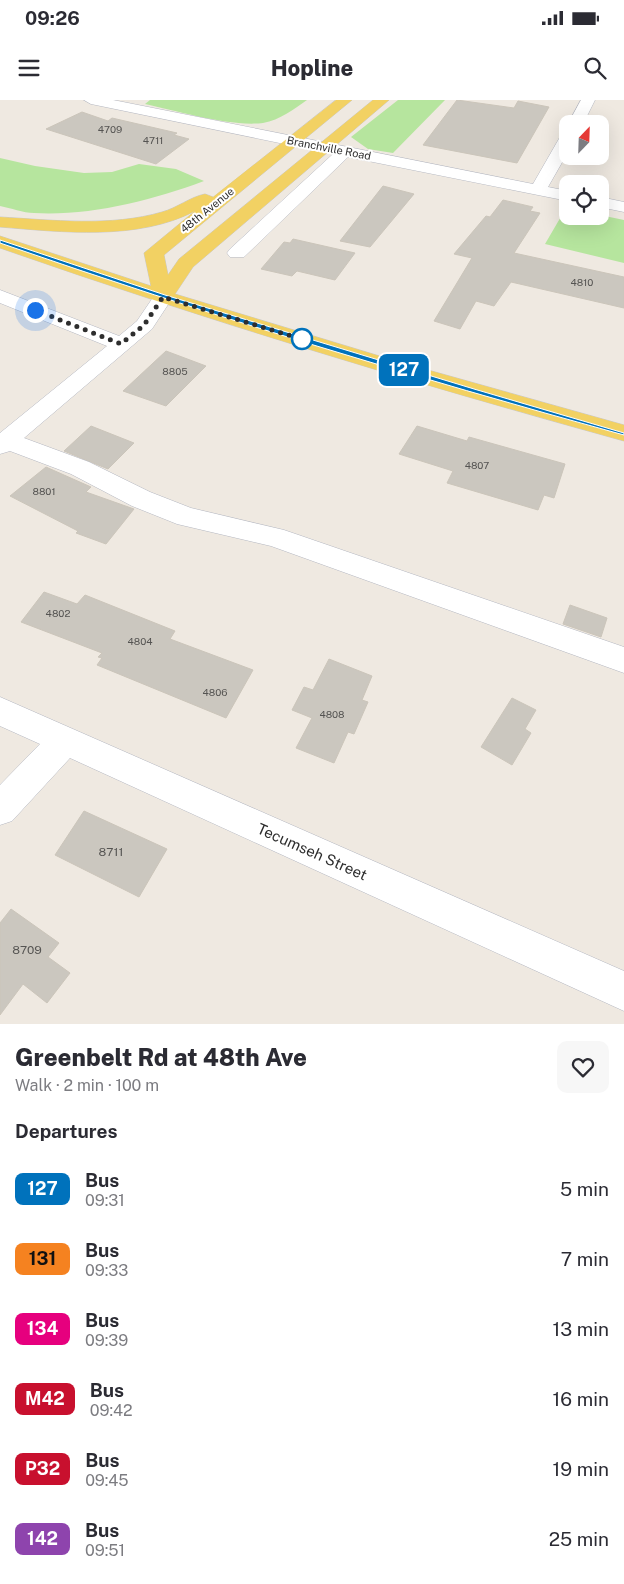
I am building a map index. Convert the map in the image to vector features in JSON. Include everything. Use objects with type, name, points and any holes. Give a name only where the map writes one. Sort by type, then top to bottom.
[{"type":"main road","name":"48th Avenue","points":[[163,297],[154,253],[345,100]]},
{"type":"main road","points":[[163,297],[186,263],[382,100]]},
{"type":"main road","points":[[0,222],[58,226],[108,225],[164,218],[238,185]]},
{"type":"main road","points":[[0,242],[163,297],[471,391],[624,433]]},
{"type":"street","name":"Branchville Road","points":[[91,100],[127,103],[324,147],[559,194]]},
{"type":"street","points":[[580,115],[588,100]]},
{"type":"street","points":[[237,254],[345,151]]},
{"type":"street","points":[[538,190],[559,153]]},
{"type":"street","points":[[609,204],[624,207]]},
{"type":"street","points":[[0,296],[121,344]]},
{"type":"street","points":[[3,444],[144,325],[163,297]]},
{"type":"street","points":[[3,444],[80,468],[141,499],[186,517],[275,537],[624,660]]},
{"type":"street","name":"Tecumseh Street","points":[[0,711],[65,742],[624,991]]},
{"type":"street","points":[[0,809],[65,742]]},
{"type":"green space","points":[[150,100],[307,100],[275,119],[263,123],[250,124],[204,118],[145,104]]},
{"type":"green space","points":[[398,100],[445,100],[393,153],[368,149],[351,137]]},
{"type":"green space","points":[[0,158],[35,166],[84,173],[112,172],[139,164],[176,169],[204,181],[163,195],[120,206],[77,212],[30,213],[0,206]]},
{"type":"green space","points":[[609,217],[624,220],[624,263],[545,244],[559,220],[559,225],[609,225]]},
{"type":"building","points":[[457,100],[514,108],[518,101],[549,107],[517,163],[423,145]]},
{"type":"building","points":[[82,112],[108,121],[112,118],[177,133],[174,135],[189,139],[156,164],[46,129]]},
{"type":"building","points":[[383,186],[414,194],[370,247],[340,241]]},
{"type":"building","points":[[503,200],[533,207],[530,211],[540,213],[514,253],[624,277],[624,308],[511,282],[494,306],[476,301],[460,329],[434,321],[472,258],[454,254],[486,216],[490,217]]},
{"type":"building","points":[[293,239],[355,253],[335,280],[297,271],[292,276],[261,269],[284,242],[290,243]]},
{"type":"building","points":[[166,351],[206,366],[166,406],[123,391]]},
{"type":"building","points":[[91,426],[134,443],[108,469],[64,451]]},
{"type":"building","points":[[417,426],[467,441],[469,437],[565,464],[554,498],[544,495],[538,510],[447,483],[453,471],[399,454]]},
{"type":"building","points":[[46,467],[91,487],[86,492],[134,509],[106,544],[76,533],[78,531],[10,496]]},
{"type":"building","points":[[44,592],[77,604],[85,595],[175,631],[170,639],[253,670],[226,718],[97,665],[102,658],[98,657],[102,653],[21,622]]},
{"type":"building","points":[[570,605],[607,618],[601,637],[563,624]]},
{"type":"building","points":[[329,659],[372,676],[362,700],[368,702],[354,734],[348,732],[334,763],[296,748],[312,718],[292,710],[304,687],[313,690]]},
{"type":"building","points":[[512,698],[536,710],[525,729],[531,733],[512,765],[481,747]]},
{"type":"building","points":[[84,811],[167,849],[139,897],[55,855]]},
{"type":"building","points":[[11,909],[59,943],[48,957],[70,973],[47,1003],[23,984],[0,1015],[0,923]]},
{"type":"bus line","name":"127","points":[[0,242],[163,297],[471,391],[624,433]]},
{"type":"route","points":[[35,310],[121,344],[144,325],[163,297],[308,341],[302,339]]}]
